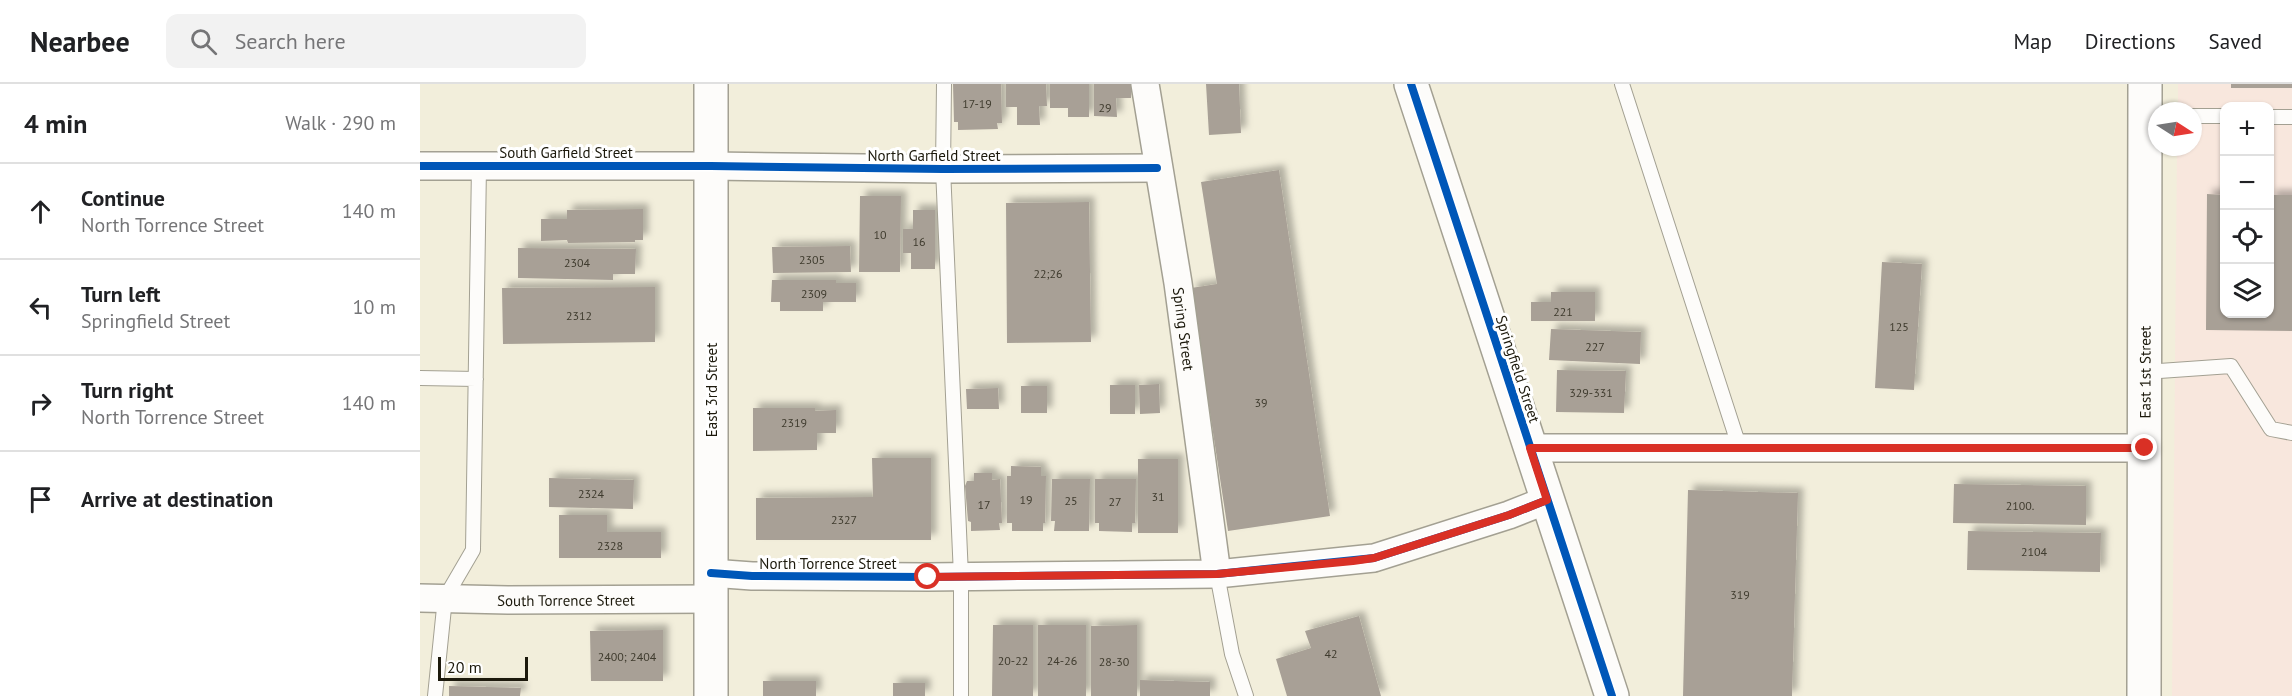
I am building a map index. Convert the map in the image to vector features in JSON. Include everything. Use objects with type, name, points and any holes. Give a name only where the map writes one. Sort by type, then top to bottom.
[{"type":"main road","name":"East 3rd Street","points":[[711,84],[711,696]]},
{"type":"main road","name":"Springfield Street","points":[[1411,84],[1612,696]]},
{"type":"main road","name":"East 1st Street","points":[[2144,696],[2148,156]]},
{"type":"street","name":"Spring Street","points":[[1145,84],[1157,168],[1178,283],[1217,574]]},
{"type":"street","name":"South Garfield Street","points":[[420,166],[711,166]]},
{"type":"street","name":"North Garfield Street","points":[[711,166],[943,169],[1157,168]]},
{"type":"street","points":[[1530,448],[2145,448]]},
{"type":"street","name":"North Torrence Street","points":[[711,586],[752,576],[1217,574],[1374,558],[1509,515],[1547,500]]},
{"type":"street","name":"South Torrence Street","points":[[433,598],[508,600],[711,586]]},
{"type":"lane","points":[[944,84],[943,169],[961,576],[961,696]]},
{"type":"lane","points":[[1622,84],[1740,449]]},
{"type":"lane","points":[[2202,116],[2220,116]]},
{"type":"lane","points":[[2274,117],[2292,117]]},
{"type":"lane","points":[[435,696],[433,598],[473,550],[479,166]]},
{"type":"lane","points":[[2145,372],[2231,366],[2271,429],[2292,433]]},
{"type":"lane","points":[[420,378],[476,379]]},
{"type":"lane","points":[[1217,574],[1232,654],[1246,696]]},
{"type":"shaded area","points":[[2178,84],[2292,84],[2292,696],[2172,696],[2177,156],[2202,156],[2202,102],[2178,102]]},
{"type":"building","points":[[953,84],[1001,84],[1002,123],[997,123],[998,129],[958,130],[958,122],[954,122]]},
{"type":"building","points":[[1006,84],[1046,84],[1047,106],[1039,106],[1040,125],[1017,125],[1017,107],[1006,107]]},
{"type":"building","points":[[1050,84],[1089,84],[1089,117],[1068,117],[1068,108],[1050,108]]},
{"type":"building","points":[[1094,84],[1131,84],[1131,98],[1116,98],[1117,117],[1094,116]]},
{"type":"building","points":[[1206,84],[1239,84],[1241,133],[1209,135]]},
{"type":"building","points":[[2231,84],[2292,84],[2292,88],[2231,88]]},
{"type":"building","points":[[1279,170],[1330,516],[1228,531],[1191,288],[1217,284],[1201,182]]},
{"type":"building","points":[[2207,194],[2220,195],[2220,318],[2274,318],[2274,195],[2292,195],[2292,331],[2206,330]]},
{"type":"building","points":[[860,196],[901,196],[900,272],[859,272]]},
{"type":"building","points":[[1089,202],[1091,342],[1007,343],[1006,203]]},
{"type":"building","points":[[643,209],[643,240],[568,243],[567,240],[541,241],[541,219],[567,219],[567,210]]},
{"type":"building","points":[[913,210],[935,210],[935,269],[911,269],[911,253],[903,253],[903,229],[913,229]]},
{"type":"building","points":[[850,246],[851,272],[773,273],[772,247]]},
{"type":"building","points":[[518,248],[636,249],[635,274],[613,274],[613,280],[518,278]]},
{"type":"building","points":[[1882,262],[1922,264],[1914,390],[1875,388]]},
{"type":"building","points":[[772,280],[836,280],[836,283],[856,283],[856,302],[823,302],[823,311],[780,311],[780,302],[771,302]]},
{"type":"building","points":[[655,287],[655,342],[503,344],[502,288]]},
{"type":"building","points":[[1551,292],[1595,292],[1595,321],[1531,321],[1531,302],[1551,302]]},
{"type":"building","points":[[1551,329],[1641,332],[1640,364],[1549,360]]},
{"type":"building","points":[[1557,370],[1626,371],[1624,413],[1556,412]]},
{"type":"building","points":[[1159,384],[1160,413],[1140,414],[1139,385]]},
{"type":"building","points":[[1110,385],[1135,385],[1135,414],[1110,414]]},
{"type":"building","points":[[1021,386],[1047,386],[1047,413],[1021,413]]},
{"type":"building","points":[[998,388],[999,409],[967,409],[966,389]]},
{"type":"building","points":[[753,408],[836,410],[836,433],[817,433],[817,450],[753,451]]},
{"type":"building","points":[[872,458],[931,458],[931,540],[756,540],[756,498],[873,497]]},
{"type":"building","points":[[1138,459],[1178,459],[1178,533],[1138,533]]},
{"type":"building","points":[[1011,466],[1041,467],[1041,476],[1046,476],[1043,531],[1012,531],[1012,523],[1007,523],[1007,476],[1011,476]]},
{"type":"building","points":[[974,473],[992,473],[992,480],[1000,479],[1002,523],[999,523],[1000,530],[971,531],[965,486],[967,481],[974,481]]},
{"type":"building","points":[[549,478],[634,480],[633,509],[549,507]]},
{"type":"building","points":[[1052,479],[1090,479],[1089,531],[1054,531],[1055,521],[1051,521]]},
{"type":"building","points":[[1095,479],[1136,479],[1135,523],[1132,523],[1132,532],[1099,531],[1099,523],[1095,523]]},
{"type":"building","points":[[1954,484],[2086,486],[2086,525],[1953,523]]},
{"type":"building","points":[[1688,490],[1798,493],[1792,696],[1683,696]]},
{"type":"building","points":[[559,515],[607,515],[607,532],[661,532],[661,558],[559,558]]},
{"type":"building","points":[[1968,531],[2101,533],[2100,572],[1967,570]]},
{"type":"building","points":[[1359,616],[1381,696],[1287,696],[1276,659],[1311,648],[1305,631]]},
{"type":"building","points":[[993,625],[1033,625],[1033,696],[992,696]]},
{"type":"building","points":[[1038,625],[1086,625],[1086,696],[1038,696]]},
{"type":"building","points":[[1137,625],[1137,696],[1091,696],[1091,626]]},
{"type":"building","points":[[663,630],[663,681],[591,681],[590,631]]},
{"type":"building","points":[[1140,680],[1210,682],[1210,696],[1140,696]]},
{"type":"building","points":[[763,681],[816,681],[816,696],[763,696]]},
{"type":"building","points":[[893,683],[925,683],[925,696],[893,696]]},
{"type":"building","points":[[449,686],[521,688],[520,696],[449,696]]},
{"type":"cycle path","points":[[1411,84],[1612,696]]},
{"type":"cycle path","points":[[420,166],[1157,168]]},
{"type":"cycle path","points":[[711,573],[752,576],[928,577],[1217,574],[1374,558],[1509,515],[1547,500]]},
{"type":"route","points":[[928,577],[1046,574],[1171,576],[1217,574],[1374,558],[1509,515],[1547,500],[1530,448],[2145,448]]}]
